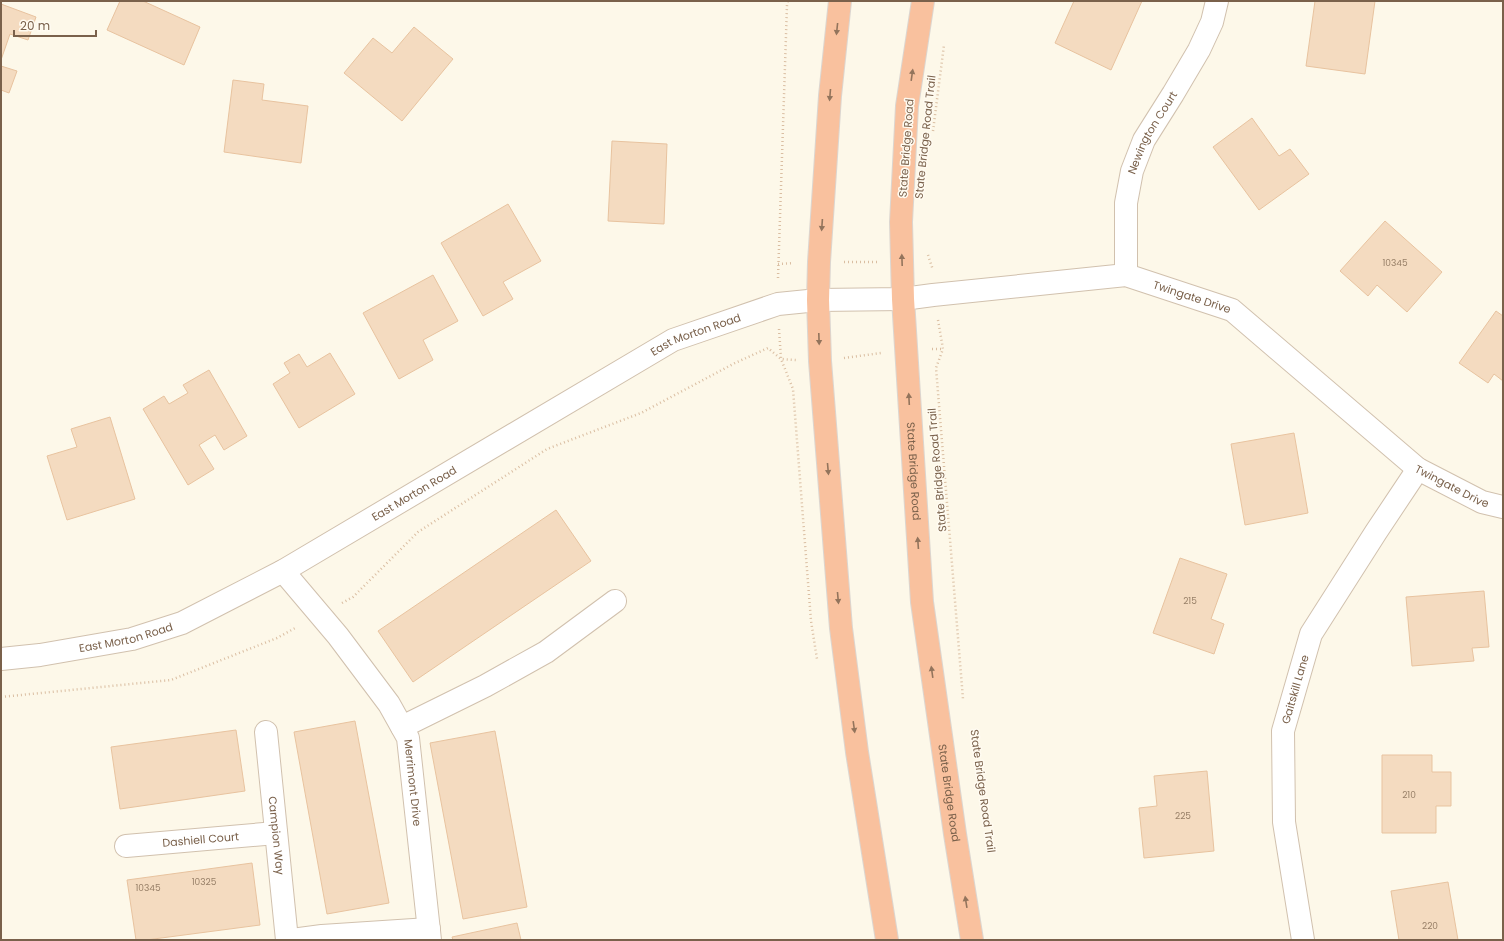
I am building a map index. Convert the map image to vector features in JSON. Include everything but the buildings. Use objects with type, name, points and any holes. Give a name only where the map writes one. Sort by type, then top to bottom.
[{"type":"highway","points":[[840,1],[830,96],[819,262],[818,300],[820,361],[841,628],[857,752],[887,940]]},
{"type":"highway","name":"State Bridge Road","points":[[923,1],[907,106],[901,222],[904,299],[922,602],[955,834],[972,940]]},
{"type":"street","name":"Newington Court","points":[[1126,275],[1126,203],[1132,171],[1144,140],[1174,94],[1199,50],[1212,22],[1217,1]]},
{"type":"street","name":"Twingate Drive","points":[[818,300],[904,299],[1126,275],[1232,310],[1418,469],[1482,502],[1503,507]]},
{"type":"street","name":"East Morton Road","points":[[1,659],[40,655],[132,639],[182,623],[283,571],[673,340],[778,304],[818,300]]},
{"type":"street","name":"Gaitskill Lane","points":[[1304,940],[1284,822],[1283,731],[1312,634],[1376,532],[1418,469]]},
{"type":"street","name":"Merrimont Drive","points":[[283,571],[338,636],[389,704],[408,738],[430,934]]},
{"type":"street","points":[[402,727],[485,686],[546,652],[615,601]]},
{"type":"street","name":"Campion Way","points":[[266,732],[287,940]]},
{"type":"street","name":"Dashiell Court","points":[[126,846],[276,834]]},
{"type":"street","points":[[292,940],[322,936],[430,934]]},
{"type":"path","name":"State Bridge Road Trail","points":[[933,133],[945,40]]},
{"type":"path","points":[[1,697],[171,680],[277,638],[352,597],[418,532],[547,449],[641,413],[735,363],[768,348],[781,359],[820,361],[907,349],[943,349],[933,295],[933,268],[927,251]]},
{"type":"path","points":[[778,264],[819,262],[903,262],[929,258]]},
{"type":"path","name":"State Bridge Road Trail","points":[[943,349],[936,368],[964,702]]}]
